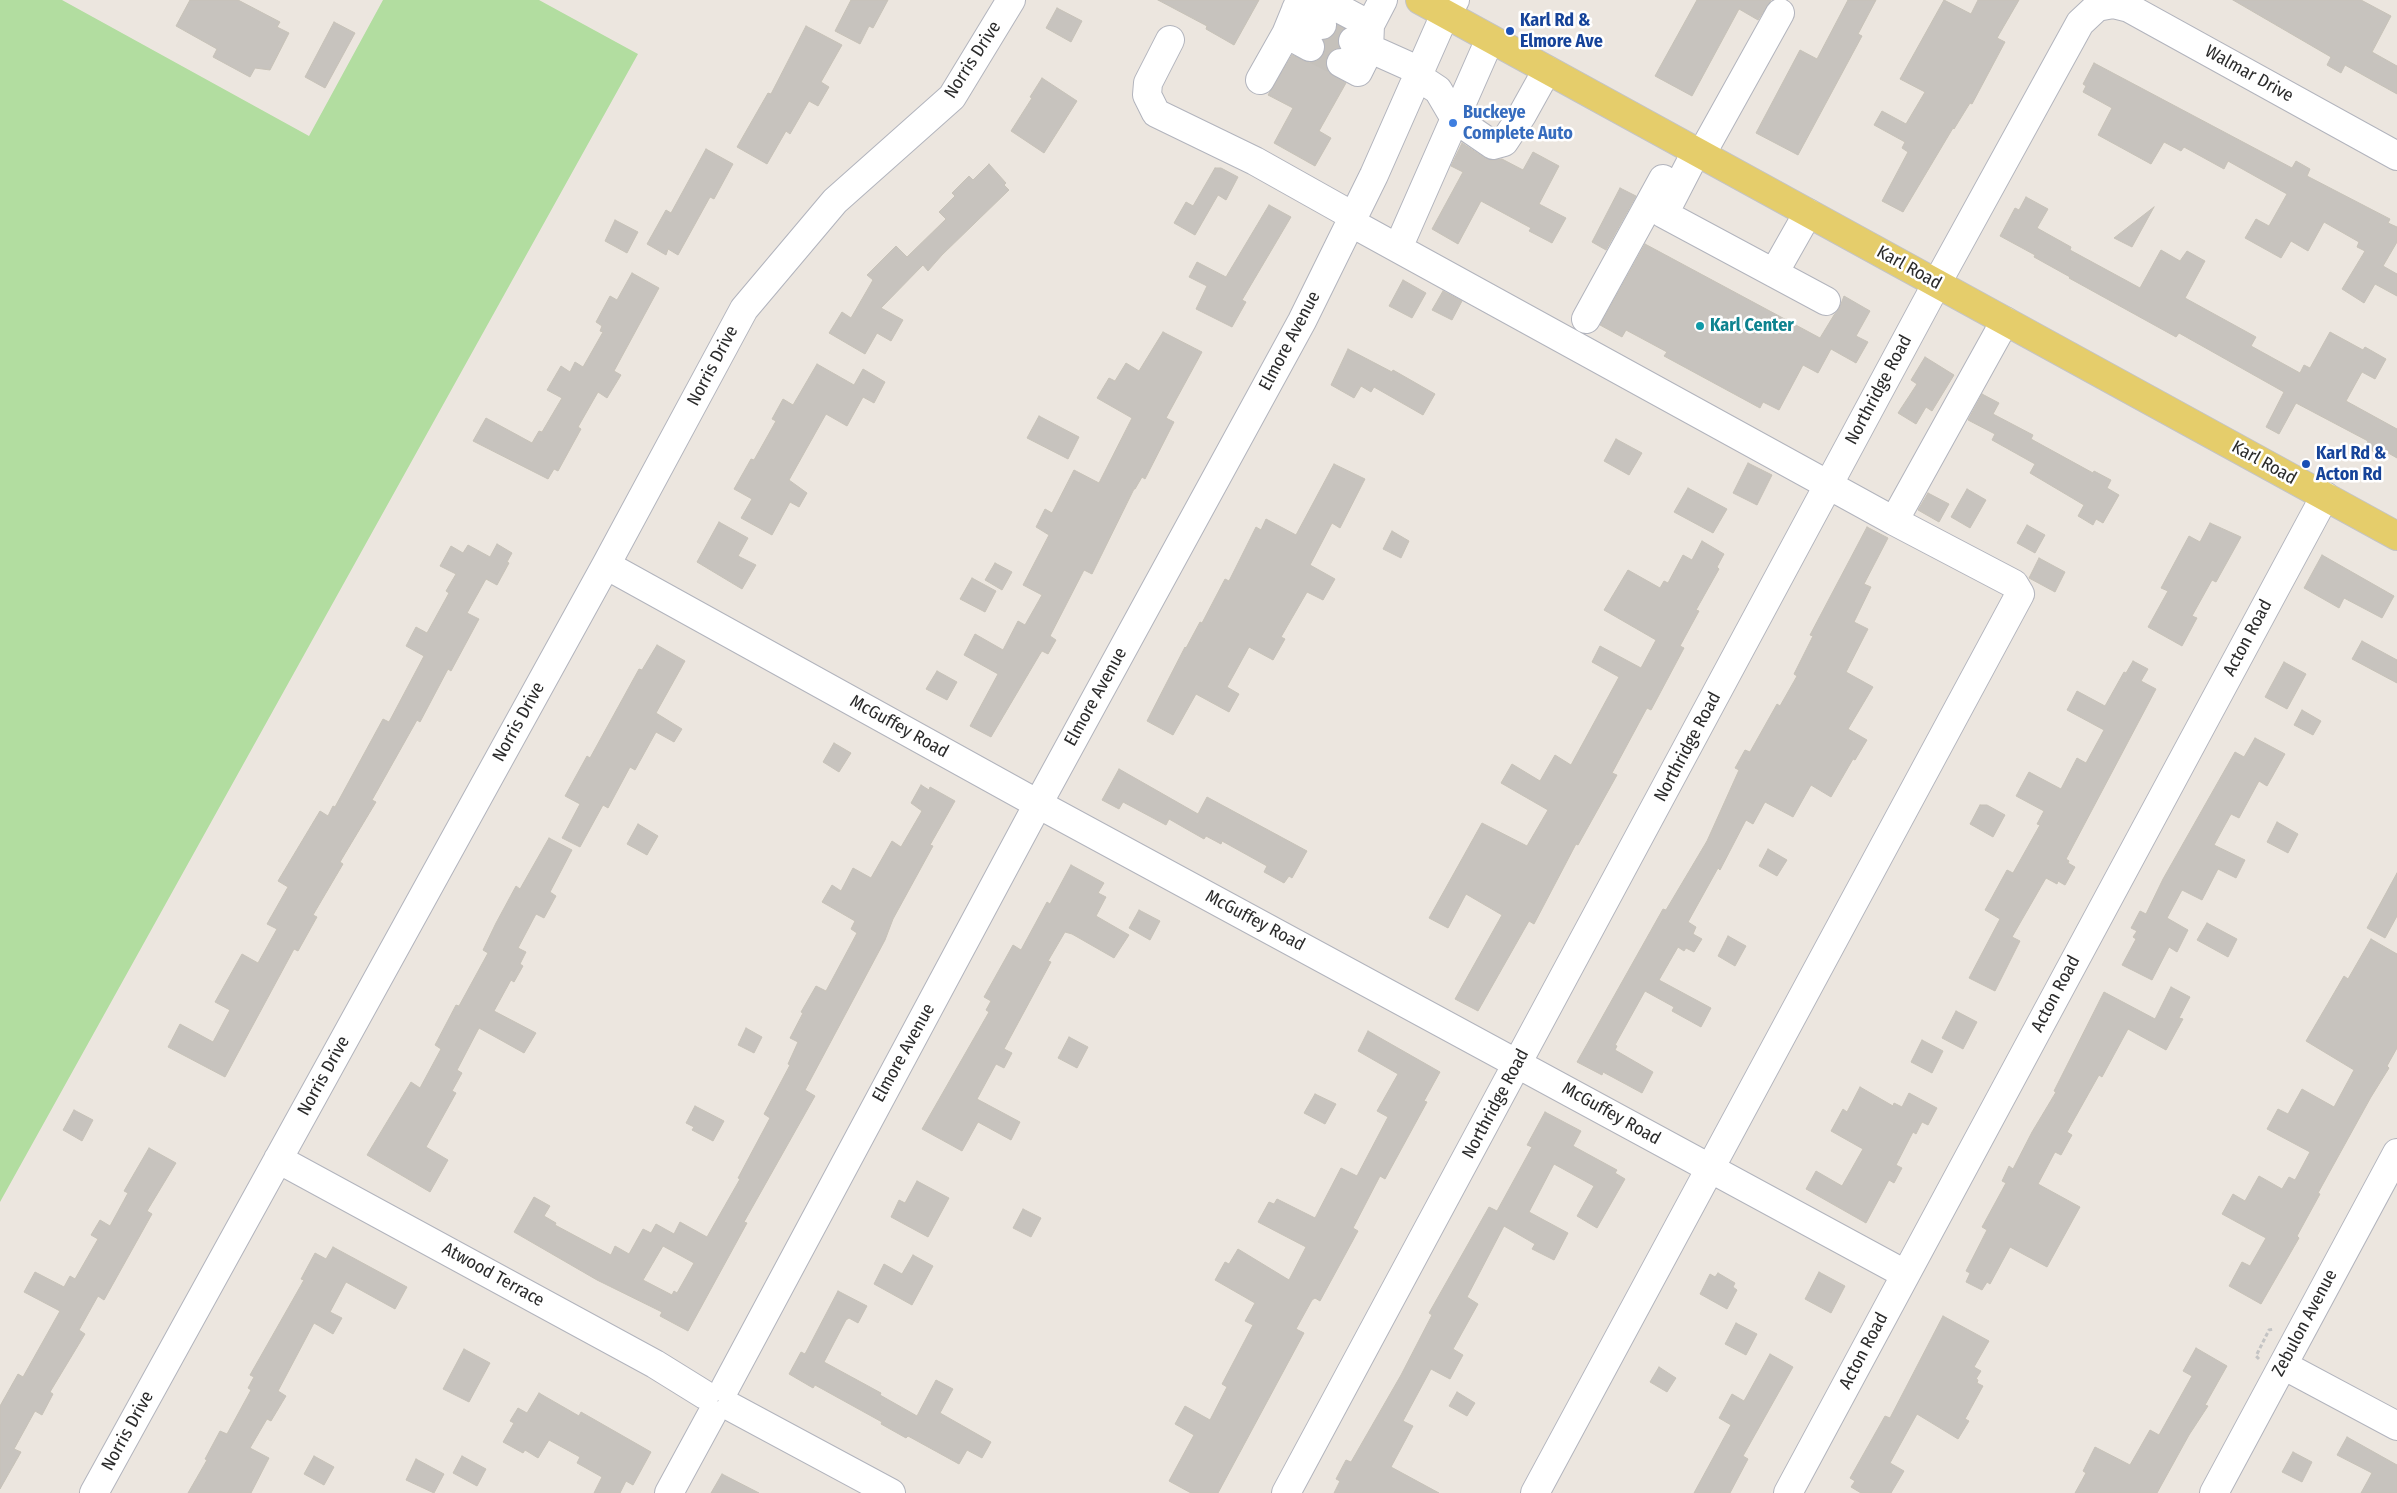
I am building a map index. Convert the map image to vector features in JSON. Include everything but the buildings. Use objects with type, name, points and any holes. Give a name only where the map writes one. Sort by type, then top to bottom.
[{"type":"main road","name":"Karl Road","points":[[1420,0],[1450,7],[1490,39],[2397,536]]},
{"type":"street","name":"Norris Drive","points":[[94,1493],[606,565],[744,309],[835,201],[952,97],[1010,0]]},
{"type":"street","points":[[1358,45],[1383,0]]},
{"type":"street","name":"Walmar Drive","points":[[2097,7],[2113,4],[2129,8],[2397,156]]},
{"type":"street","name":"Elmore Avenue","points":[[669,1493],[1038,804],[1297,330],[1352,219],[1450,7]]},
{"type":"street","name":"Northridge Road","points":[[1286,1493],[1937,283],[2080,23],[2097,7]]},
{"type":"street","points":[[1586,320],[1780,13]]},
{"type":"street","points":[[1260,80],[1294,14],[1418,73],[1438,90],[1454,119],[1493,144],[1504,142],[1522,115],[1547,70]]},
{"type":"street","points":[[1398,248],[1490,39]]},
{"type":"street","points":[[1170,40],[1148,83],[1147,95],[1156,113],[1255,161],[1398,248],[1894,521],[2014,584],[2020,594],[1535,1493]]},
{"type":"street","points":[[1693,151],[1664,214],[1826,301]]},
{"type":"street","points":[[1774,273],[1808,213]]},
{"type":"street","points":[[1894,521],[2005,321]]},
{"type":"street","name":"Acton Road","points":[[1788,1493],[2325,496]]},
{"type":"street","name":"McGuffey Road","points":[[606,565],[1038,804],[1905,1274]]},
{"type":"street","name":"Zebulon Avenue","points":[[2214,1493],[2397,1152]]},
{"type":"street","name":"Atwood Terrace","points":[[278,1159],[655,1364],[718,1401],[891,1493]]},
{"type":"street","points":[[2283,1365],[2397,1426]]},
{"type":"green space","points":[[0,0],[62,0],[309,136],[383,0],[539,0],[638,54],[0,1202]]},
{"type":"tunnel","points":[[1322,25],[1353,41]]},
{"type":"tunnel","points":[[1310,47],[1341,63]]},
{"type":"place","name":"Karl Rd & Elmore Ave","points":[[1510,31]]},
{"type":"place","name":"Buckeye Complete Auto","points":[[1453,123]]},
{"type":"place","name":"Karl Center","points":[[1700,326]]},
{"type":"place","name":"Karl Rd & Acton Rd","points":[[2306,464]]}]
